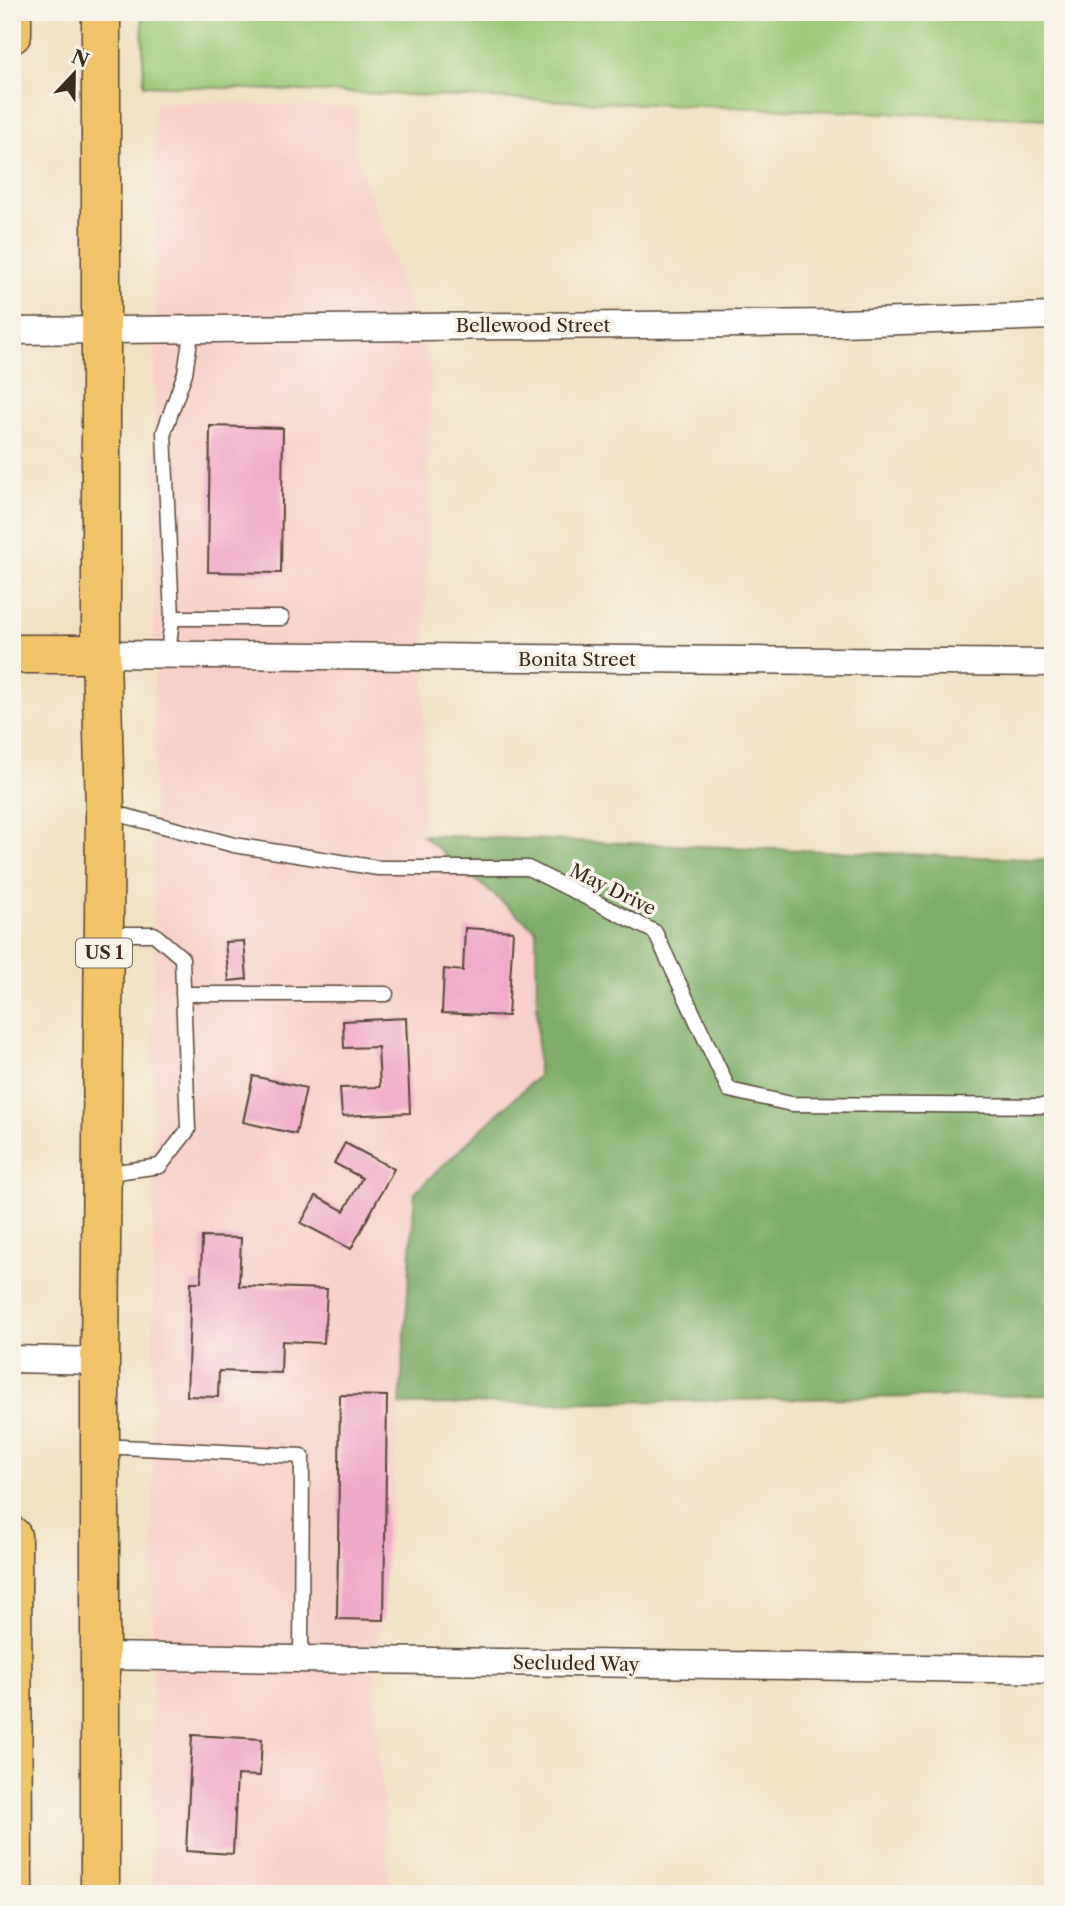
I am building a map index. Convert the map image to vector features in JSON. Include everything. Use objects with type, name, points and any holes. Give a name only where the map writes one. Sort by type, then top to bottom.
[{"type":"main road","points":[[12,12],[12,34]]},
{"type":"main road","name":"US 1","points":[[100,1894],[100,1361],[106,811],[102,654],[101,12]]},
{"type":"main road","points":[[12,654],[102,654]]},
{"type":"main road","points":[[12,1536],[13,1894]]},
{"type":"street","name":"Bellewood Street","points":[[12,331],[101,328],[841,323],[1053,316]]},
{"type":"street","name":"Bonita Street","points":[[102,654],[1053,663]]},
{"type":"street","points":[[12,1359],[100,1361]]},
{"type":"street","name":"Secluded Way","points":[[100,1656],[1053,1670]]},
{"type":"lane","points":[[168,655],[172,618],[164,432],[185,373],[192,328]]},
{"type":"lane","points":[[172,618],[282,618]]},
{"type":"lane","name":"May Drive","points":[[106,811],[234,845],[378,868],[528,868],[655,932],[729,1090],[791,1104],[1053,1106]]},
{"type":"lane","points":[[102,1174],[160,1166],[188,1130],[182,958],[154,934],[104,934]]},
{"type":"lane","points":[[183,994],[386,994]]},
{"type":"lane","points":[[100,1446],[302,1456],[301,1659]]},
{"type":"shaded area","points":[[155,101],[355,108],[355,149],[431,369],[422,835],[536,930],[538,1076],[415,1192],[391,1522],[374,1682],[390,1894],[152,1894]]},
{"type":"green space","points":[[142,12],[1053,12],[1053,119],[144,85]]},
{"type":"green space","points":[[422,835],[1053,860],[1053,1395],[400,1405],[415,1192],[538,1076],[536,930]]},
{"type":"building","points":[[210,426],[283,428],[281,573],[208,572]]},
{"type":"building","points":[[465,928],[513,931],[508,1016],[442,1013],[444,969],[463,971]]},
{"type":"building","points":[[244,941],[247,979],[229,981],[225,942]]},
{"type":"building","points":[[406,1018],[410,1113],[342,1116],[340,1088],[380,1087],[378,1047],[344,1048],[343,1021]]},
{"type":"building","points":[[253,1076],[306,1088],[296,1134],[243,1122]]},
{"type":"building","points":[[345,1143],[394,1169],[351,1249],[301,1223],[316,1196],[344,1211],[362,1178],[334,1163]]},
{"type":"building","points":[[202,1237],[241,1238],[239,1286],[327,1289],[324,1343],[282,1341],[281,1373],[219,1371],[218,1397],[187,1396],[191,1282],[201,1282]]},
{"type":"building","points":[[340,1395],[387,1396],[384,1620],[337,1619]]},
{"type":"building","points":[[192,1735],[262,1739],[260,1776],[237,1775],[233,1854],[186,1851]]}]
